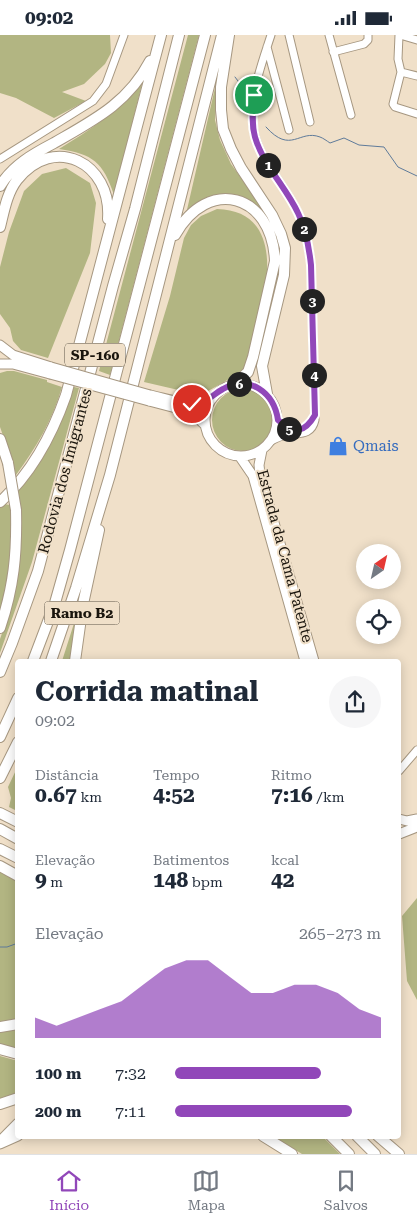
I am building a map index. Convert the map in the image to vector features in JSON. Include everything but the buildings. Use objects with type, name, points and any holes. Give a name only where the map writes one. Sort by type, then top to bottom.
[{"type":"highway","name":"Rodovia dos Imigrantes","points":[[0,672],[38,571],[180,35]]},
{"type":"highway","name":"Rodovia dos Imigrantes","points":[[34,659],[73,542],[205,35]]},
{"type":"highway","points":[[52,659],[110,475],[222,35]]},
{"type":"highway","points":[[229,35],[220,87],[220,110],[224,129],[231,149],[241,168],[272,215],[285,248],[284,275],[262,366],[267,394]]},
{"type":"highway","points":[[0,186],[16,167],[29,157],[87,124],[122,100],[141,77],[160,39]]},
{"type":"highway","points":[[0,502],[25,474],[44,447],[58,418],[74,367],[160,39]]},
{"type":"highway","points":[[0,227],[10,192],[17,180],[28,169],[41,161],[53,157],[66,157],[82,163],[93,171],[107,195],[109,210],[107,241]]},
{"type":"highway","points":[[169,245],[185,219],[202,205],[227,199],[249,205],[262,217],[271,233],[275,248],[275,261],[258,339],[248,372],[235,384]]},
{"type":"highway","points":[[0,439],[8,463],[16,510],[14,577],[8,605],[0,628]]},
{"type":"highway","name":"Ramo B2","points":[[75,659],[84,604],[110,475]]},
{"type":"highway","points":[[0,737],[15,704]]},
{"type":"highway","points":[[0,778],[15,748]]},
{"type":"highway","points":[[0,813],[15,820]]},
{"type":"highway","points":[[0,829],[15,837]]},
{"type":"highway","points":[[0,849],[15,856]]},
{"type":"highway","points":[[0,866],[15,874]]},
{"type":"highway","points":[[0,1027],[15,1024]]},
{"type":"highway","points":[[0,1049],[15,1053]]},
{"type":"highway","points":[[0,1104],[15,1099]]},
{"type":"highway","points":[[268,1139],[292,1154]]},
{"type":"highway","points":[[334,1139],[349,1154]]},
{"type":"highway","points":[[360,1139],[376,1154]]},
{"type":"highway","points":[[382,1139],[399,1154]]},
{"type":"main road","points":[[0,345],[13,355],[51,371]]},
{"type":"main road","points":[[0,364],[13,364],[51,371],[150,398],[191,412],[205,425]]},
{"type":"main road","points":[[235,384],[252,386],[267,394],[277,411],[278,420],[272,441],[262,450],[252,455],[240,457],[227,454],[216,447],[209,437],[205,425],[206,411],[212,399],[222,389],[235,384]]},
{"type":"main road","points":[[150,398],[192,404],[203,403],[212,399]]},
{"type":"main road","name":"Estrada da Cama Patente","points":[[262,450],[260,474],[313,659]]},
{"type":"main road","name":"Estrada da Cama Patente","points":[[240,457],[253,476],[305,659]]},
{"type":"main road","points":[[401,820],[407,821],[417,819]]},
{"type":"main road","points":[[401,833],[417,827]]},
{"type":"main road","points":[[0,1143],[15,1126]]},
{"type":"main road","points":[[0,1143],[15,1136]]},
{"type":"street","points":[[0,159],[93,101],[106,84],[124,35]]},
{"type":"street","points":[[271,35],[254,95],[252,115],[254,135],[269,167],[298,213],[309,248],[315,415],[315,423],[306,432],[297,435],[284,435],[272,441]]},
{"type":"street","points":[[288,35],[310,122]]},
{"type":"street","points":[[329,35],[351,115]]},
{"type":"street","points":[[334,52],[364,44],[368,41],[368,35]]},
{"type":"street","points":[[417,40],[400,35],[398,51],[400,72],[394,106],[417,114]]},
{"type":"street","points":[[267,47],[289,130]]},
{"type":"street","points":[[400,72],[417,77]]},
{"type":"street","points":[[278,420],[286,427],[297,431],[308,426],[315,415]]},
{"type":"street","points":[[401,770],[417,750]]},
{"type":"green space","points":[[0,35],[110,35],[111,53],[105,64],[84,84],[62,92],[86,101],[54,118],[16,98],[0,93]]},
{"type":"green space","points":[[188,35],[199,35],[110,375],[99,371]]},
{"type":"green space","points":[[218,75],[215,120],[220,140],[231,164],[268,215],[249,201],[228,194],[210,199],[186,214]]},
{"type":"green space","points":[[142,84],[114,195],[106,175],[95,161],[71,151],[59,149],[103,119]]},
{"type":"green space","points":[[66,168],[90,183],[96,203],[90,253],[48,358],[21,350],[13,341],[10,328],[0,314],[0,267],[9,232],[24,191],[42,174]]},
{"type":"green space","points":[[217,209],[239,213],[254,224],[263,239],[267,257],[264,299],[246,365],[242,370],[200,395],[144,382],[170,296],[184,238],[191,225],[201,216]]},
{"type":"green space","points":[[14,371],[47,380],[47,382],[62,387],[43,433],[16,475],[0,427],[0,373]]},
{"type":"green space","points":[[74,387],[79,388],[32,562],[0,653],[0,639],[8,616],[19,503],[18,490],[51,441]]},
{"type":"green space","points":[[243,389],[255,391],[265,398],[272,408],[274,420],[272,432],[265,442],[255,449],[243,451],[231,449],[221,442],[214,432],[212,420],[214,408],[221,398],[231,391]]},
{"type":"green space","points":[[4,504],[10,505],[12,511],[11,568],[0,620],[0,508]]},
{"type":"green space","points":[[84,592],[72,659],[63,659]]},
{"type":"green space","points":[[15,772],[15,810],[9,807],[11,798],[8,787]]},
{"type":"green space","points":[[0,871],[15,879],[15,1019],[0,1022]]},
{"type":"green space","points":[[417,898],[417,1000],[407,981],[402,916]]},
{"type":"green space","points":[[15,1030],[15,1050],[0,1046],[0,1032]]},
{"type":"green space","points":[[0,1056],[15,1060],[15,1096],[0,1100]]},
{"type":"green space","points":[[278,1139],[325,1139],[340,1154],[302,1154]]},
{"type":"waterway","points":[[235,77],[247,93]]},
{"type":"waterway","points":[[266,127],[282,139],[294,140],[313,135],[321,137],[330,143],[344,138],[359,145],[384,147],[398,167],[417,176]]},
{"type":"waterway","points":[[0,947],[15,944]]},
{"type":"place","name":"Qmais","points":[[338,446]]},
{"type":"route","points":[[192,404],[203,403],[212,399],[222,389],[235,384],[246,384],[267,394],[277,411],[278,420],[291,430],[297,431],[308,426],[315,415],[309,248],[298,213],[259,149],[254,135],[252,110],[254,95]]}]
